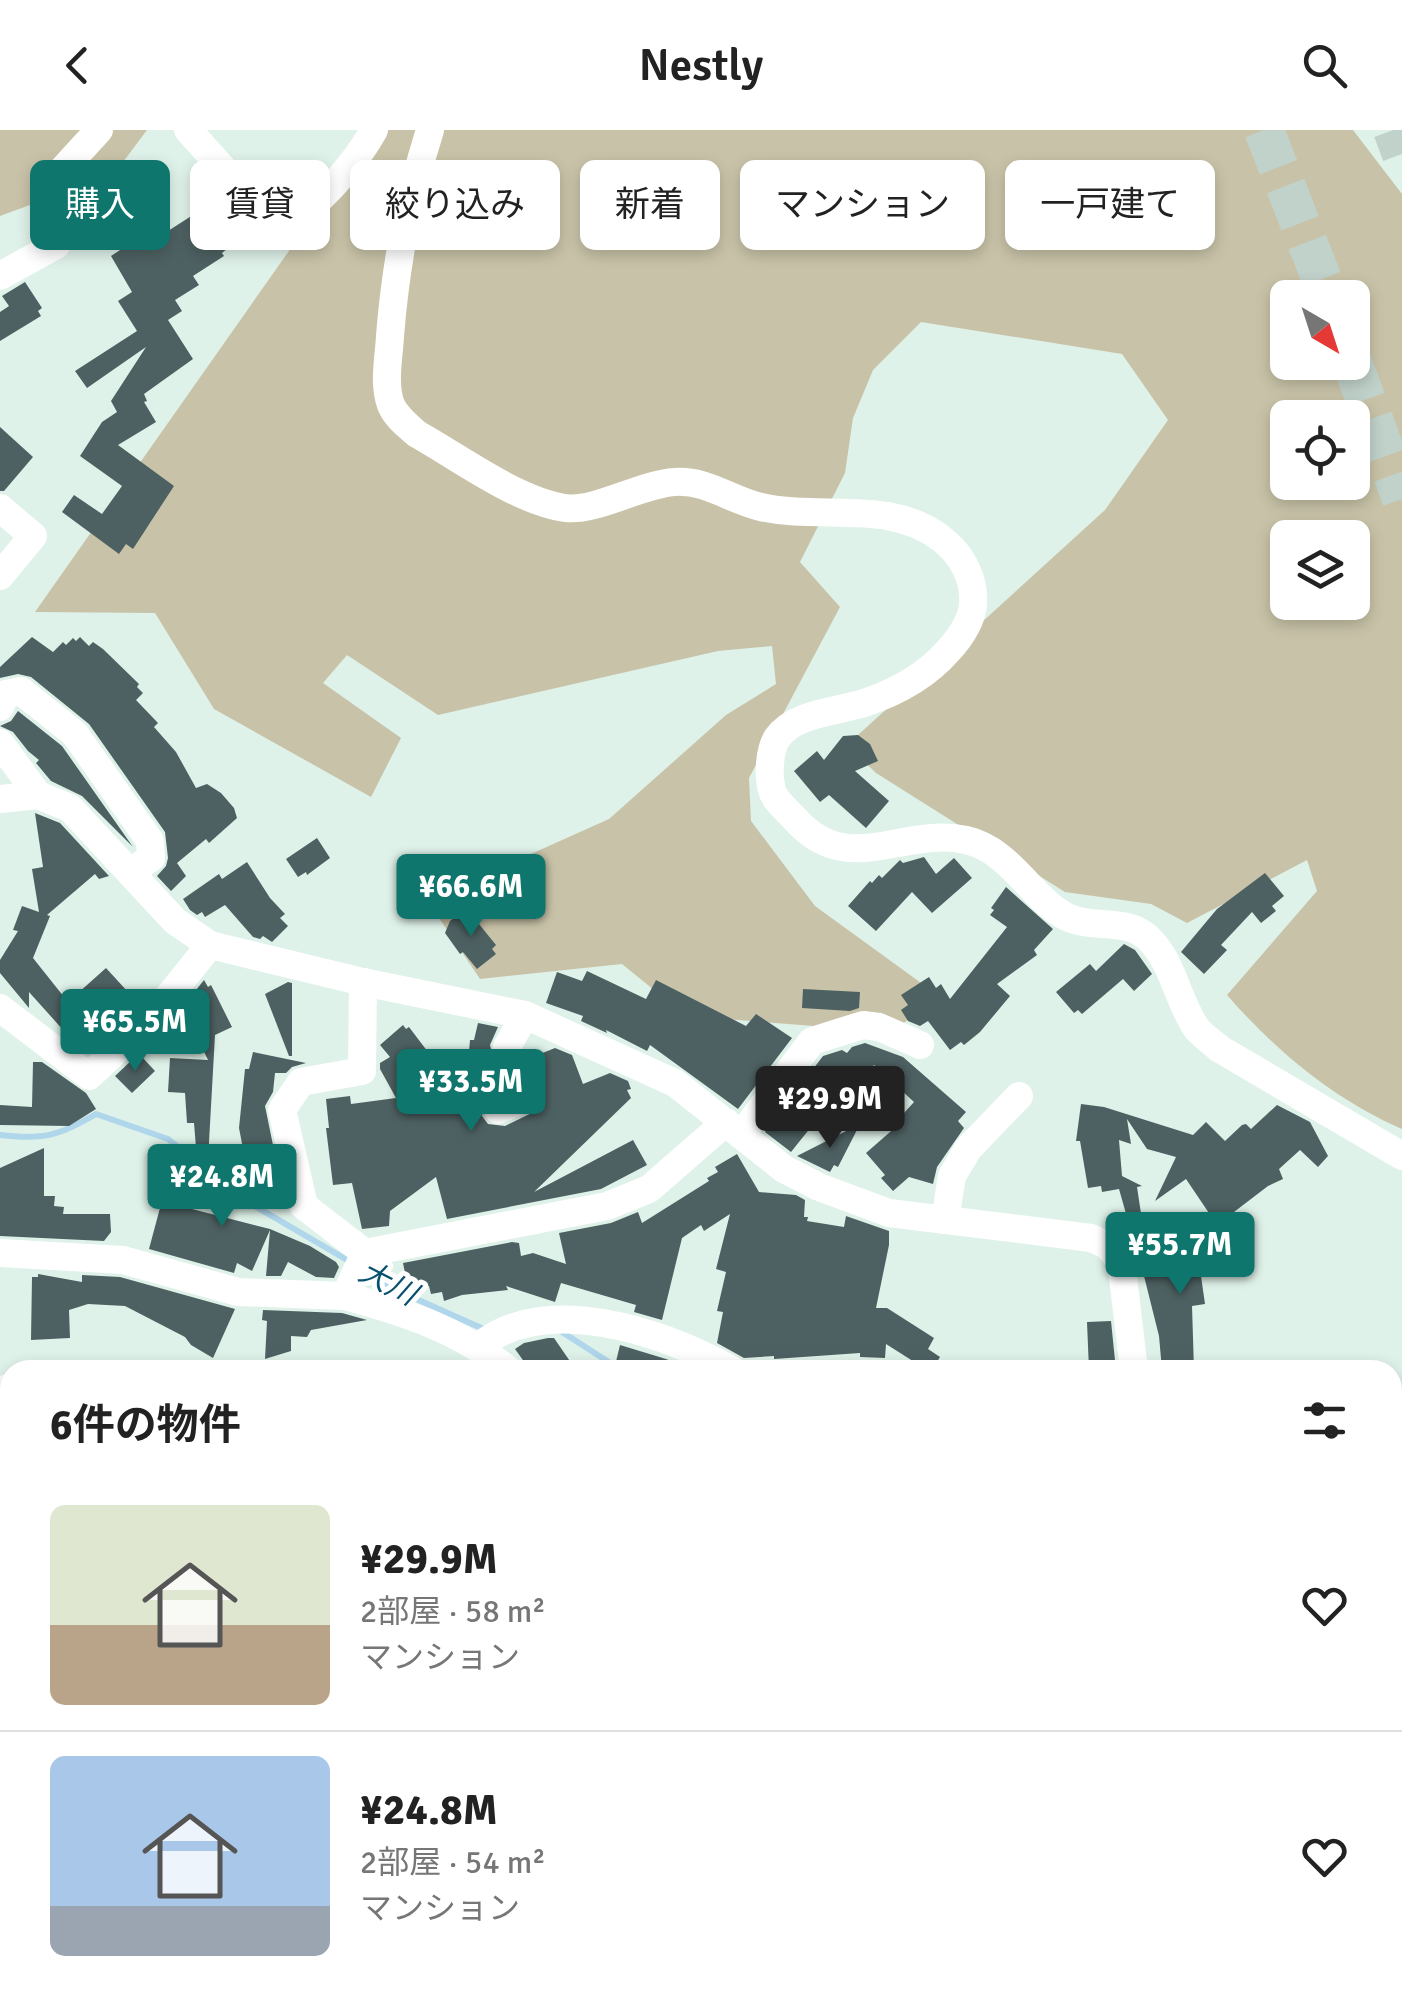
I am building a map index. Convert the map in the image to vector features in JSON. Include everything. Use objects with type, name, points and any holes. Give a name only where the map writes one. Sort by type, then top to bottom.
[{"type":"street","points":[[0,276],[56,245],[56,177],[99,130]]},
{"type":"street","points":[[188,130],[261,211],[287,221],[303,215],[363,150],[374,130]]},
{"type":"street","points":[[430,130],[402,231],[393,308],[387,376],[391,405],[402,421],[417,434],[539,502],[570,508],[651,486],[696,482],[760,506],[896,516],[945,541],[965,565],[974,590],[972,617],[954,644],[929,672],[900,688],[867,702],[804,719],[778,738],[770,758],[772,793],[804,830],[840,849],[966,840],[992,852],[1066,917],[1144,934],[1162,955],[1198,1030],[1220,1049],[1402,1156]]},
{"type":"street","points":[[0,508],[33,536],[0,576]]},
{"type":"street","points":[[0,707],[6,694],[21,691],[75,734],[150,841],[151,858],[132,871]]},
{"type":"street","points":[[0,743],[38,796]]},
{"type":"street","points":[[0,799],[38,796],[70,808],[176,921],[210,945],[524,1015],[675,1083],[784,1169],[819,1188],[889,1214],[1091,1238],[1107,1245],[1122,1261],[1133,1360]]},
{"type":"street","points":[[0,1008],[89,1076],[152,1017],[210,945]]},
{"type":"street","points":[[363,982],[362,1071],[301,1082],[282,1110],[304,1206],[365,1253],[607,1206],[649,1189],[733,1129],[812,1041],[863,1025],[879,1027],[920,1045]]},
{"type":"street","points":[[498,1110],[528,1098],[507,1047],[524,1015]]},
{"type":"street","points":[[945,1220],[952,1176],[968,1148],[1018,1096]]},
{"type":"street","points":[[0,1253],[123,1260],[238,1292],[345,1296],[409,1314],[478,1347],[495,1360]]},
{"type":"street","points":[[345,1296],[365,1253]]},
{"type":"street","points":[[478,1347],[498,1330],[546,1318],[584,1318],[700,1352],[714,1360]]},
{"type":"shaded area","points":[[0,130],[147,130],[124,160],[30,160],[30,205],[0,216]]},
{"type":"shaded area","points":[[374,130],[1353,130],[1402,194],[1402,1129],[1352,1103],[1307,1072],[1227,995],[1317,891],[1307,860],[1187,923],[1151,904],[1065,892],[876,773],[847,745],[1105,510],[1168,420],[1122,354],[921,322],[873,370],[853,418],[845,473],[800,562],[840,607],[749,778],[751,821],[815,906],[939,996],[892,1032],[686,1016],[622,964],[480,979],[435,912],[446,892],[609,819],[726,715],[776,684],[772,646],[718,651],[438,715],[347,655],[323,683],[401,738],[371,797],[214,709],[155,613],[35,612],[290,250],[330,250],[330,193],[350,164],[350,250],[560,250],[560,160],[353,160]]},
{"type":"building","points":[[190,217],[190,250],[226,250],[224,256],[193,276],[199,285],[175,300],[182,311],[168,320],[193,359],[144,394],[144,402],[156,422],[118,445],[174,486],[133,549],[126,544],[119,554],[62,512],[74,495],[102,514],[122,486],[80,456],[102,422],[117,412],[111,401],[146,347],[87,388],[75,371],[137,331],[118,301],[132,292],[111,256],[120,250],[170,250],[170,230]]},
{"type":"building","points":[[25,282],[42,308],[38,311],[41,316],[0,341],[0,312],[9,306],[2,296]]},
{"type":"building","points":[[0,427],[33,457],[4,491],[0,491]]},
{"type":"building","points":[[32,637],[53,652],[63,642],[66,645],[80,637],[89,646],[93,642],[103,649],[139,684],[137,687],[143,693],[136,700],[158,723],[154,727],[176,752],[196,788],[207,784],[234,808],[237,818],[209,843],[206,839],[177,863],[186,876],[171,891],[157,876],[168,858],[165,832],[89,724],[31,677],[18,674],[0,678],[0,667]]},
{"type":"building","points":[[18,711],[62,746],[133,847],[82,796],[51,781],[36,763],[39,760],[13,732],[0,726],[11,721]]},
{"type":"building","points":[[858,735],[870,744],[878,761],[855,771],[889,801],[866,828],[829,795],[820,802],[794,771],[817,751],[824,760],[843,736]]},
{"type":"building","points":[[35,813],[60,823],[109,876],[99,879],[95,874],[47,915],[50,916],[33,958],[68,1002],[106,968],[128,992],[73,1041],[29,992],[29,1008],[0,973],[0,960],[18,931],[13,930],[22,906],[39,912],[32,869],[43,867]]},
{"type":"building","points":[[317,838],[330,858],[298,877],[286,859]]},
{"type":"building","points":[[924,857],[936,874],[954,858],[972,878],[932,913],[912,892],[876,931],[848,906],[870,881],[879,875],[882,878],[900,860],[903,863]]},
{"type":"building","points":[[247,862],[285,914],[280,918],[288,926],[272,942],[263,936],[253,937],[225,905],[205,917],[202,912],[197,915],[190,910],[183,899],[219,874],[222,879]]},
{"type":"building","points":[[1265,873],[1284,896],[1272,906],[1276,911],[1261,923],[1252,912],[1221,945],[1227,950],[1204,974],[1181,952],[1217,909]]},
{"type":"building","points":[[1006,887],[1053,929],[1034,950],[1037,955],[997,984],[1010,996],[980,1032],[950,1050],[928,1021],[920,1026],[908,1021],[901,1010],[908,1005],[901,995],[929,977],[936,988],[941,984],[950,999],[1007,927],[990,915]]},
{"type":"building","points":[[466,908],[496,945],[492,949],[496,954],[477,969],[445,933],[450,921]]},
{"type":"building","points":[[1124,944],[1135,950],[1152,974],[1134,991],[1123,979],[1082,1014],[1078,1010],[1074,1013],[1056,992],[1090,964],[1096,971]]},
{"type":"building","points":[[587,971],[646,999],[656,980],[746,1026],[756,1014],[792,1038],[738,1109],[650,1045],[647,1051],[581,1021],[583,1016],[546,1003],[557,972],[582,981]]},
{"type":"building","points":[[204,980],[208,987],[211,985],[232,1027],[215,1035],[208,1160],[197,1160],[194,1123],[187,1123],[185,1093],[168,1092],[170,1058],[208,1060],[188,1019],[180,1022],[177,1014]]},
{"type":"building","points":[[292,983],[292,1056],[265,994]]},
{"type":"building","points":[[803,989],[860,992],[859,1008],[802,1008]]},
{"type":"building","points":[[478,1023],[498,1027],[490,1045],[494,1062],[490,1074],[498,1071],[504,1088],[484,1100],[482,1116],[488,1124],[505,1126],[540,1109],[544,1093],[530,1058],[555,1048],[572,1055],[583,1084],[610,1073],[628,1081],[631,1089],[627,1090],[631,1098],[534,1192],[633,1140],[647,1165],[601,1189],[447,1219],[436,1177],[390,1211],[389,1226],[362,1229],[352,1183],[333,1185],[326,1099],[350,1096],[351,1104],[396,1098],[380,1069],[380,1063],[390,1057],[380,1045],[403,1025],[446,1068],[468,1064],[470,1040],[474,1040]]},
{"type":"building","points":[[865,1043],[903,1057],[966,1112],[958,1121],[964,1128],[937,1167],[933,1184],[909,1177],[893,1191],[866,1153],[898,1125],[895,1123],[914,1102],[874,1065],[864,1077],[843,1078],[824,1105],[827,1107],[791,1152],[765,1132],[823,1056],[842,1050],[847,1053]]},
{"type":"building","points":[[253,1052],[306,1063],[286,1073],[275,1073],[273,1092],[265,1106],[282,1189],[269,1192],[268,1182],[251,1190],[239,1128],[245,1069],[249,1069]]},
{"type":"building","points":[[135,1057],[142,1057],[155,1071],[132,1093],[115,1076]]},
{"type":"building","points":[[33,1062],[42,1062],[86,1093],[96,1109],[69,1126],[0,1125],[0,1105],[32,1107]]},
{"type":"building","points":[[1081,1104],[1104,1107],[1193,1135],[1206,1122],[1225,1141],[1242,1125],[1251,1129],[1277,1105],[1310,1122],[1328,1156],[1318,1167],[1300,1150],[1279,1169],[1283,1179],[1217,1225],[1186,1179],[1155,1201],[1176,1157],[1147,1149],[1127,1119],[1131,1144],[1119,1140],[1122,1176],[1142,1186],[1137,1187],[1145,1240],[1134,1242],[1119,1189],[1102,1192],[1101,1186],[1088,1188],[1080,1141],[1076,1141]]},
{"type":"building","points":[[860,1124],[838,1167],[834,1165],[830,1172],[797,1156]]},
{"type":"building","points":[[44,1148],[44,1196],[55,1196],[54,1206],[64,1207],[63,1214],[110,1214],[111,1232],[104,1241],[0,1236],[0,1168]]},
{"type":"building","points":[[737,1154],[759,1192],[796,1195],[805,1200],[807,1221],[844,1227],[846,1216],[889,1231],[876,1308],[887,1308],[934,1338],[928,1349],[940,1357],[938,1360],[911,1360],[886,1344],[885,1358],[860,1357],[860,1353],[744,1358],[717,1343],[723,1312],[717,1311],[726,1272],[716,1269],[730,1214],[704,1231],[701,1225],[682,1238],[662,1320],[634,1312],[636,1305],[561,1283],[555,1302],[506,1286],[508,1290],[444,1301],[442,1292],[431,1294],[429,1286],[419,1288],[417,1280],[407,1283],[403,1263],[512,1242],[519,1243],[521,1256],[533,1253],[566,1264],[559,1233],[611,1223],[638,1212],[642,1223],[709,1181],[707,1178],[718,1172],[715,1167]]},
{"type":"building","points":[[160,1161],[216,1165],[211,1181],[231,1199],[188,1208],[270,1229],[310,1246],[336,1262],[339,1267],[334,1278],[316,1277],[288,1262],[281,1276],[266,1276],[270,1230],[252,1271],[237,1263],[234,1273],[149,1249],[168,1178],[159,1180]]},
{"type":"building","points":[[1224,1230],[1224,1247],[1201,1276],[1205,1304],[1192,1306],[1194,1360],[1161,1360],[1141,1264],[1161,1259],[1165,1273],[1194,1234]]},
{"type":"building","points":[[38,1274],[82,1282],[82,1275],[120,1277],[235,1309],[213,1358],[185,1337],[125,1306],[88,1304],[69,1310],[70,1338],[31,1340],[32,1277]]},
{"type":"building","points":[[263,1310],[342,1313],[367,1320],[311,1330],[307,1337],[291,1336],[291,1351],[265,1359],[267,1321],[262,1320]]},
{"type":"building","points":[[1111,1321],[1115,1360],[1089,1360],[1087,1322]]},
{"type":"building","points":[[554,1338],[569,1360],[523,1360],[515,1349],[524,1343]]},
{"type":"building","points":[[620,1345],[668,1360],[616,1360]]},
{"type":"waterway","name":"大川","points":[[0,1135],[50,1135],[96,1114],[168,1139],[243,1199],[354,1264]]},
{"type":"waterway","name":"大川","points":[[364,1271],[385,1285],[488,1331]]},
{"type":"waterway","name":"大川","points":[[559,1330],[606,1360]]},
{"type":"tunnel","points":[[1264,130],[1322,280]]},
{"type":"tunnel","points":[[1393,130],[1402,154]]},
{"type":"tunnel","points":[[1359,380],[1402,499]]}]
